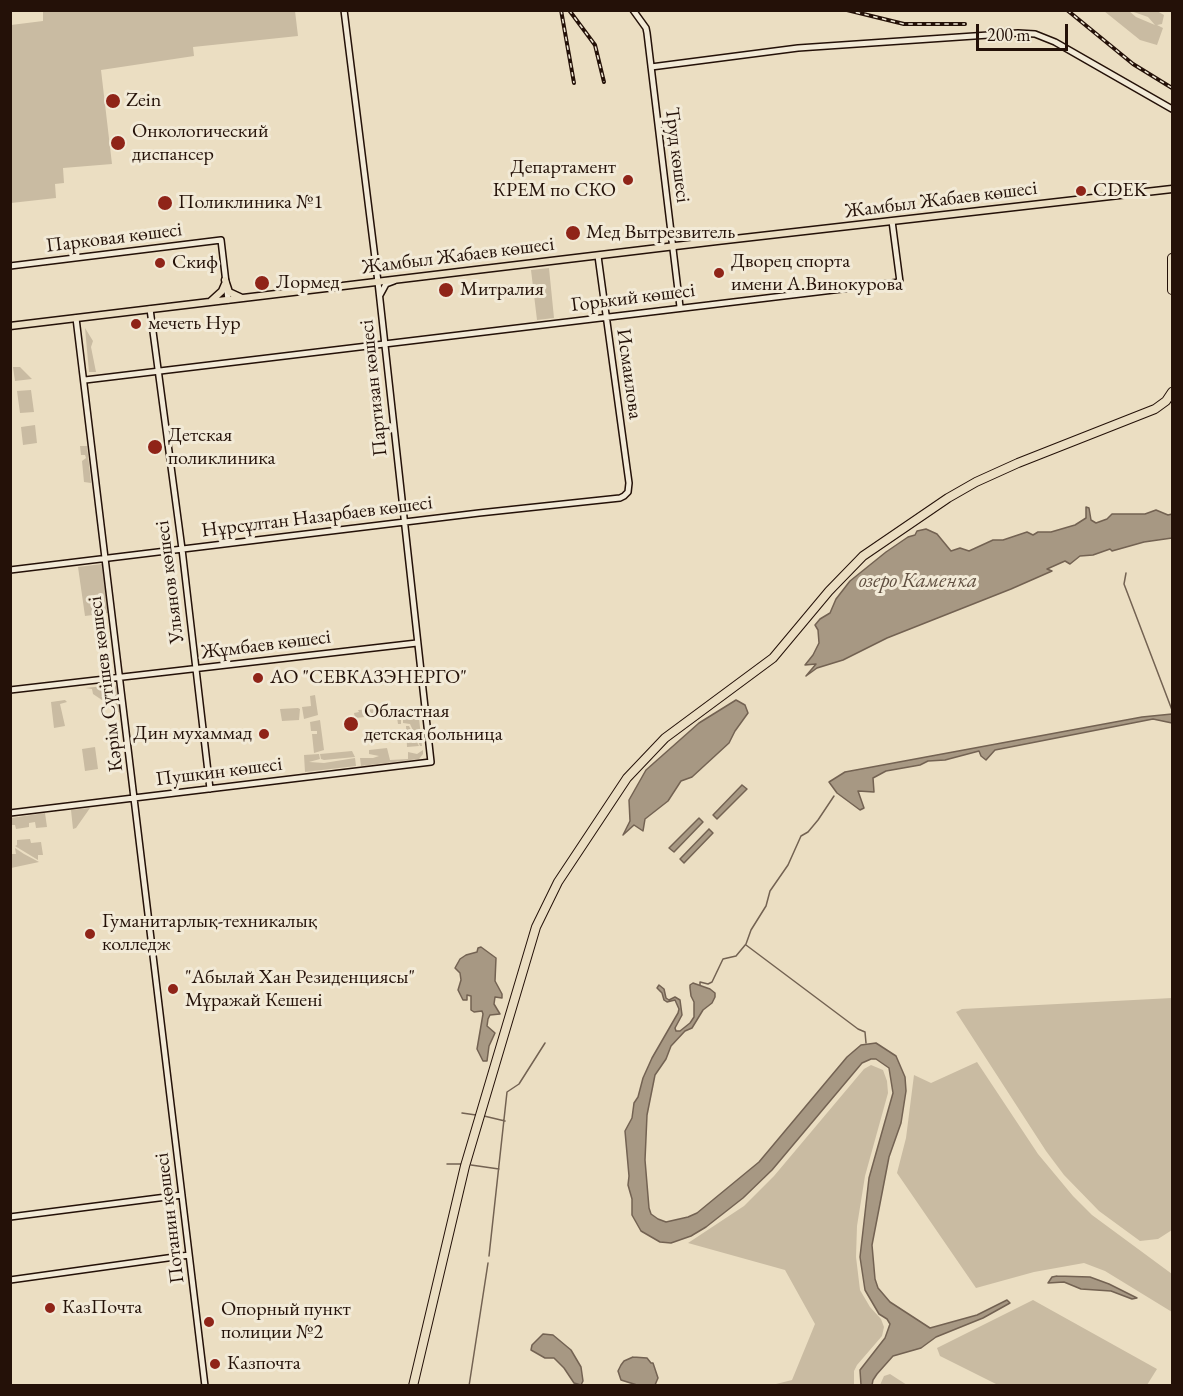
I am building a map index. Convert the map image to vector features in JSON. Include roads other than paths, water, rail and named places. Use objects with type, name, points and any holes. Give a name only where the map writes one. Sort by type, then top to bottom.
[{"type":"highway","points":[[1173,258],[1173,290]]},
{"type":"highway","points":[[413,1386],[465,1164],[526,959],[544,907],[607,806],[647,755],[670,734],[768,663],[854,563],[902,528],[976,482],[1155,409],[1173,392]]},
{"type":"main road","points":[[1160,191],[1173,182]]},
{"type":"main road","name":"Жамбыл Жабаев көшесі","points":[[10,326],[1173,189]]},
{"type":"main road","points":[[1160,191],[1173,195]]},
{"type":"main road","points":[[225,280],[229,292],[245,298]]},
{"type":"main road","points":[[209,302],[222,291],[225,280]]},
{"type":"street","name":"Партизан көшесі","points":[[344,10],[378,282],[431,762]]},
{"type":"street","name":"Труд көшесі","points":[[633,10],[647,30],[680,307]]},
{"type":"street","points":[[651,67],[798,48],[1026,34],[1041,36],[1055,42],[1173,109]]},
{"type":"street","name":"Горький көшесі","points":[[85,380],[900,282],[892,222]]},
{"type":"street","name":"Парковая көшесі","points":[[10,266],[221,240],[225,280]]},
{"type":"street","name":"Исмаилова","points":[[598,256],[628,476],[629,488],[626,495]]},
{"type":"street","points":[[225,280],[228,300]]},
{"type":"street","points":[[380,300],[387,284],[394,281]]},
{"type":"street","name":"Ульянов көшесі","points":[[150,309],[182,549],[210,789]]},
{"type":"street","name":"Кәрім Сүтішев көшесі","points":[[76,318],[165,1047]]},
{"type":"street","name":"Нұрсұлтан Назарбаев көшесі","points":[[10,570],[620,498],[626,495]]},
{"type":"street","name":"Жұмбаев көшесі","points":[[10,690],[417,643]]},
{"type":"street","points":[[416,764],[424,759],[429,748]]},
{"type":"street","name":"Пушкин көшесі","points":[[10,813],[431,762]]},
{"type":"street","name":"Потанин көшесі","points":[[165,1047],[205,1386]]},
{"type":"street","points":[[10,1217],[182,1195]]},
{"type":"street","points":[[10,1280],[189,1255]]},
{"type":"water","name":"озеро Каменка","points":[[1086,507],[1089,508],[1091,520],[1096,523],[1107,519],[1112,514],[1145,514],[1156,510],[1168,515],[1172,514],[1172,538],[1080,556],[1070,564],[1065,561],[1047,569],[1052,571],[887,638],[843,660],[817,668],[806,676],[816,664],[805,665],[819,643],[818,630],[815,625],[830,613],[836,599],[850,581],[886,552],[908,537],[915,535],[917,531],[926,529],[937,534],[951,551],[960,548],[969,551],[993,540],[1003,540],[1027,532],[1033,535],[1038,532],[1051,532],[1075,525],[1086,518]]},
{"type":"water","points":[[736,700],[745,705],[748,713],[729,743],[692,777],[681,781],[668,801],[645,819],[643,831],[634,825],[623,835],[630,821],[629,800],[646,770],[699,723]]},
{"type":"water","points":[[1172,714],[1172,723],[1153,719],[995,750],[986,760],[979,751],[886,771],[873,778],[874,792],[858,791],[864,808],[860,810],[837,793],[829,782],[845,772],[1142,717]]},
{"type":"water","points":[[742,785],[747,789],[717,819],[713,815]]},
{"type":"water","points":[[699,818],[703,822],[674,852],[669,848]]},
{"type":"water","points":[[709,829],[713,833],[684,863],[680,859]]},
{"type":"water","points":[[481,947],[496,958],[495,981],[502,994],[502,998],[495,997],[494,1004],[500,1014],[490,1015],[488,1019],[487,1026],[495,1033],[489,1046],[487,1061],[483,1061],[477,1049],[482,1011],[471,1010],[471,996],[467,995],[467,1000],[463,1000],[458,990],[461,980],[460,973],[455,968],[460,959],[477,952]]},
{"type":"water","points":[[693,983],[710,989],[715,993],[715,997],[712,1003],[703,1010],[692,1028],[685,1031],[671,1046],[666,1059],[655,1075],[647,1115],[645,1160],[651,1214],[666,1222],[697,1213],[759,1162],[847,1057],[861,1045],[876,1043],[896,1056],[905,1077],[906,1091],[901,1123],[889,1157],[872,1245],[878,1288],[890,1302],[930,1328],[977,1315],[1007,1300],[1010,1303],[983,1318],[936,1337],[921,1348],[893,1356],[877,1374],[872,1385],[861,1385],[860,1370],[885,1338],[890,1324],[879,1314],[865,1290],[860,1257],[869,1178],[893,1093],[889,1068],[876,1059],[862,1063],[772,1170],[743,1198],[706,1227],[691,1236],[671,1243],[660,1242],[641,1231],[632,1215],[625,1131],[632,1118],[634,1103],[643,1078],[679,1009],[675,1000],[667,1002],[664,1000],[657,988],[659,985],[664,989],[666,998],[669,1000],[675,997],[680,1000],[682,1015],[675,1028],[676,1031],[680,1031],[694,1017],[694,1002],[690,988]]},
{"type":"water","points":[[1052,1277],[1090,1277],[1137,1298],[1132,1299],[1111,1291],[1081,1289],[1064,1282],[1048,1283]]},
{"type":"water","points":[[543,1334],[553,1335],[571,1350],[581,1367],[583,1381],[581,1385],[574,1383],[554,1358],[545,1358],[531,1350],[532,1345]]},
{"type":"water","points":[[633,1357],[647,1358],[653,1363],[658,1378],[655,1385],[637,1385],[621,1380],[618,1371],[621,1365]]},
{"type":"waterway","points":[[1126,573],[1124,584],[1172,710]]},
{"type":"waterway","points":[[700,985],[700,982],[708,984],[712,982],[723,959],[736,956],[746,944],[751,930],[766,906],[770,891],[788,865],[801,836],[808,832],[818,820],[834,796]]},
{"type":"waterway","points":[[746,945],[865,1032],[866,1043]]},
{"type":"waterway","points":[[489,1256],[507,1092],[519,1084],[545,1043]]},
{"type":"waterway","points":[[462,1113],[476,1115]]},
{"type":"waterway","points":[[484,1116],[505,1121]]},
{"type":"waterway","points":[[447,1164],[461,1164]]},
{"type":"waterway","points":[[471,1165],[499,1169]]},
{"type":"waterway","points":[[469,1386],[488,1263]]},
{"type":"railway","points":[[561,10],[574,83]]},
{"type":"railway","points":[[569,10],[595,45],[604,82]]},
{"type":"railway","points":[[847,10],[904,24],[965,24]]},
{"type":"railway","points":[[1067,10],[1133,64],[1172,88]]},
{"type":"place","name":"Zein","points":[[113,101]]},
{"type":"place","name":"Онкологический диспансер","points":[[118,143]]},
{"type":"place","name":"Департамент КРЕМ по СКО","points":[[628,180]]},
{"type":"place","name":"CDEK","points":[[1081,191]]},
{"type":"place","name":"Поликлиника №1","points":[[165,203]]},
{"type":"place","name":"Мед Вытрезвитель","points":[[573,233]]},
{"type":"place","name":"Скиф","points":[[160,263]]},
{"type":"place","name":"Дворец спорта имени А.Винокурова","points":[[719,273]]},
{"type":"place","name":"Лормед","points":[[262,283]]},
{"type":"place","name":"Митралия","points":[[446,290]]},
{"type":"place","name":"мечеть Нур","points":[[136,324]]},
{"type":"place","name":"Детская поликлиника","points":[[155,447]]},
{"type":"place","name":"АО \"СЕВКАЗЭНЕРГО\"","points":[[258,678]]},
{"type":"place","name":"Областная детская больница","points":[[351,724]]},
{"type":"place","name":"Дин мухаммад","points":[[264,734]]},
{"type":"place","name":"Гуманитарлық-техникалық колледж","points":[[90,934]]},
{"type":"place","name":"\"Абылай Хан Резиденциясы\" Мұражай Кешені","points":[[173,989]]},
{"type":"place","name":"КазПочта","points":[[50,1308]]},
{"type":"place","name":"Опорный пункт полиции №2","points":[[209,1322]]},
{"type":"place","name":"Казпочта","points":[[215,1364]]}]
